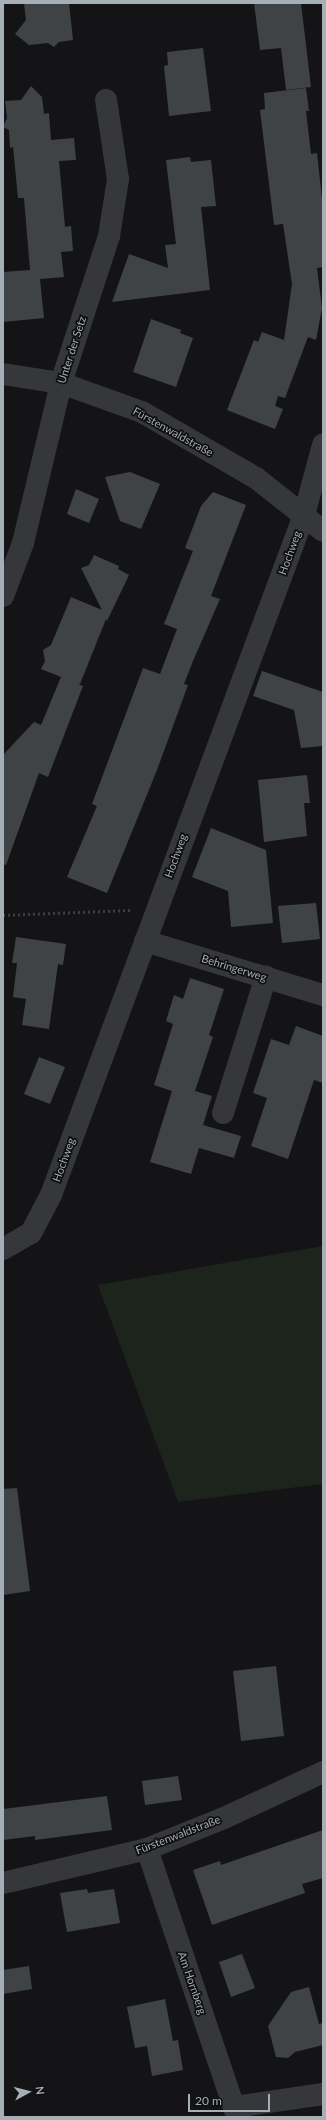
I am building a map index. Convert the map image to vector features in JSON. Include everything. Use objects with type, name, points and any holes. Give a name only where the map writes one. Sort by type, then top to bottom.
[{"type":"street","name":"Unter der Setz","points":[[3,596],[23,543],[61,383],[109,236],[118,179],[106,100]]},
{"type":"street","name":"Fürstenwaldstraße","points":[[3,374],[61,383],[142,412],[256,478],[323,531]]},
{"type":"street","name":"Hochweg","points":[[3,1249],[31,1233],[50,1195],[304,515],[323,445]]},
{"type":"street","name":"Behringerweg","points":[[145,941],[323,995]]},
{"type":"street","points":[[223,1113],[266,977]]},
{"type":"street","name":"Fürstenwaldstraße","points":[[3,1883],[147,1849],[224,1818],[323,1772]]},
{"type":"street","name":"Am Hornberg","points":[[147,1849],[236,2112]]},
{"type":"street","points":[[236,2112],[323,2094]]},
{"type":"path","points":[[3,915],[157,909]]},
{"type":"shaded area","points":[[323,1246],[323,1484],[178,1502],[98,1285]]},
{"type":"building","points":[[24,3],[69,3],[73,40],[59,42],[54,47],[48,43],[29,45],[15,34],[26,20]]},
{"type":"building","points":[[254,3],[301,3],[311,87],[286,90],[281,48],[260,50]]},
{"type":"building","points":[[203,48],[211,111],[169,116],[164,66],[168,65],[167,52]]},
{"type":"building","points":[[31,86],[42,97],[44,114],[49,113],[51,140],[74,138],[76,160],[59,161],[65,227],[71,226],[73,251],[61,252],[64,277],[40,279],[44,318],[3,322],[3,272],[30,270],[24,198],[18,198],[13,147],[10,148],[9,130],[3,127],[7,118],[5,101],[21,100]]},
{"type":"building","points":[[306,88],[309,111],[306,111],[311,154],[317,153],[323,208],[323,267],[317,268],[322,308],[316,340],[308,337],[285,398],[278,396],[275,406],[283,409],[275,429],[227,410],[254,340],[258,342],[262,332],[284,340],[292,284],[283,224],[274,225],[260,110],[265,109],[264,93]]},
{"type":"building","points":[[190,157],[191,162],[211,160],[216,206],[201,207],[210,290],[112,302],[129,254],[168,268],[165,245],[176,244],[166,160]]},
{"type":"building","points":[[151,319],[181,330],[180,333],[193,338],[176,387],[133,372]]},
{"type":"building","points":[[130,472],[160,484],[141,529],[120,521],[105,477]]},
{"type":"building","points":[[76,489],[99,499],[89,523],[67,514]]},
{"type":"building","points":[[213,492],[246,505],[211,596],[220,599],[184,684],[188,685],[157,770],[107,893],[67,877],[97,806],[92,804],[143,668],[160,674],[177,629],[164,624],[193,551],[185,548],[201,506]]},
{"type":"building","points":[[94,555],[119,566],[118,569],[129,575],[107,621],[106,619],[80,684],[78,684],[83,686],[48,777],[39,773],[6,865],[3,864],[3,755],[34,722],[41,725],[61,677],[41,669],[45,661],[43,650],[51,645],[71,597],[102,610],[81,568],[89,565]]},
{"type":"building","points":[[262,671],[323,692],[323,746],[301,748],[294,710],[253,696]]},
{"type":"building","points":[[307,775],[310,803],[304,803],[307,836],[264,842],[258,780]]},
{"type":"building","points":[[211,828],[266,850],[273,923],[231,927],[228,891],[192,877]]},
{"type":"building","points":[[316,903],[320,939],[282,943],[278,906]]},
{"type":"building","points":[[16,937],[66,944],[63,965],[58,964],[49,1029],[22,1025],[26,999],[13,997],[17,963],[12,963]]},
{"type":"building","points":[[190,978],[224,989],[209,1035],[213,1037],[195,1091],[212,1096],[203,1125],[241,1136],[234,1158],[199,1148],[191,1174],[150,1162],[172,1091],[154,1085],[173,1024],[166,1021],[174,995],[183,999]]},
{"type":"building","points":[[296,1026],[323,1036],[323,1083],[314,1080],[288,1159],[251,1146],[267,1098],[253,1093],[271,1039],[289,1045]]},
{"type":"building","points":[[39,1057],[65,1067],[50,1104],[24,1094]]},
{"type":"building","points":[[17,1488],[30,1591],[3,1595],[3,1489]]},
{"type":"building","points":[[276,1666],[284,1736],[241,1741],[233,1671]]},
{"type":"building","points":[[178,1776],[182,1800],[145,1805],[142,1781]]},
{"type":"building","points":[[107,1796],[112,1830],[35,1840],[35,1836],[3,1840],[3,1809]]},
{"type":"building","points":[[323,1830],[323,1878],[302,1884],[305,1893],[212,1925],[193,1870],[220,1861],[221,1865]]},
{"type":"building","points":[[87,1889],[88,1893],[114,1889],[120,1923],[67,1932],[60,1893]]},
{"type":"building","points":[[242,1954],[255,1988],[231,1997],[219,1962]]},
{"type":"building","points":[[29,1966],[32,1989],[3,1994],[3,1970]]},
{"type":"building","points":[[309,1987],[319,2024],[323,2023],[323,2045],[295,2052],[288,2058],[276,2057],[268,2026],[291,1992]]},
{"type":"building","points":[[165,1999],[173,2041],[178,2040],[183,2070],[152,2076],[147,2046],[135,2048],[127,2007]]}]
